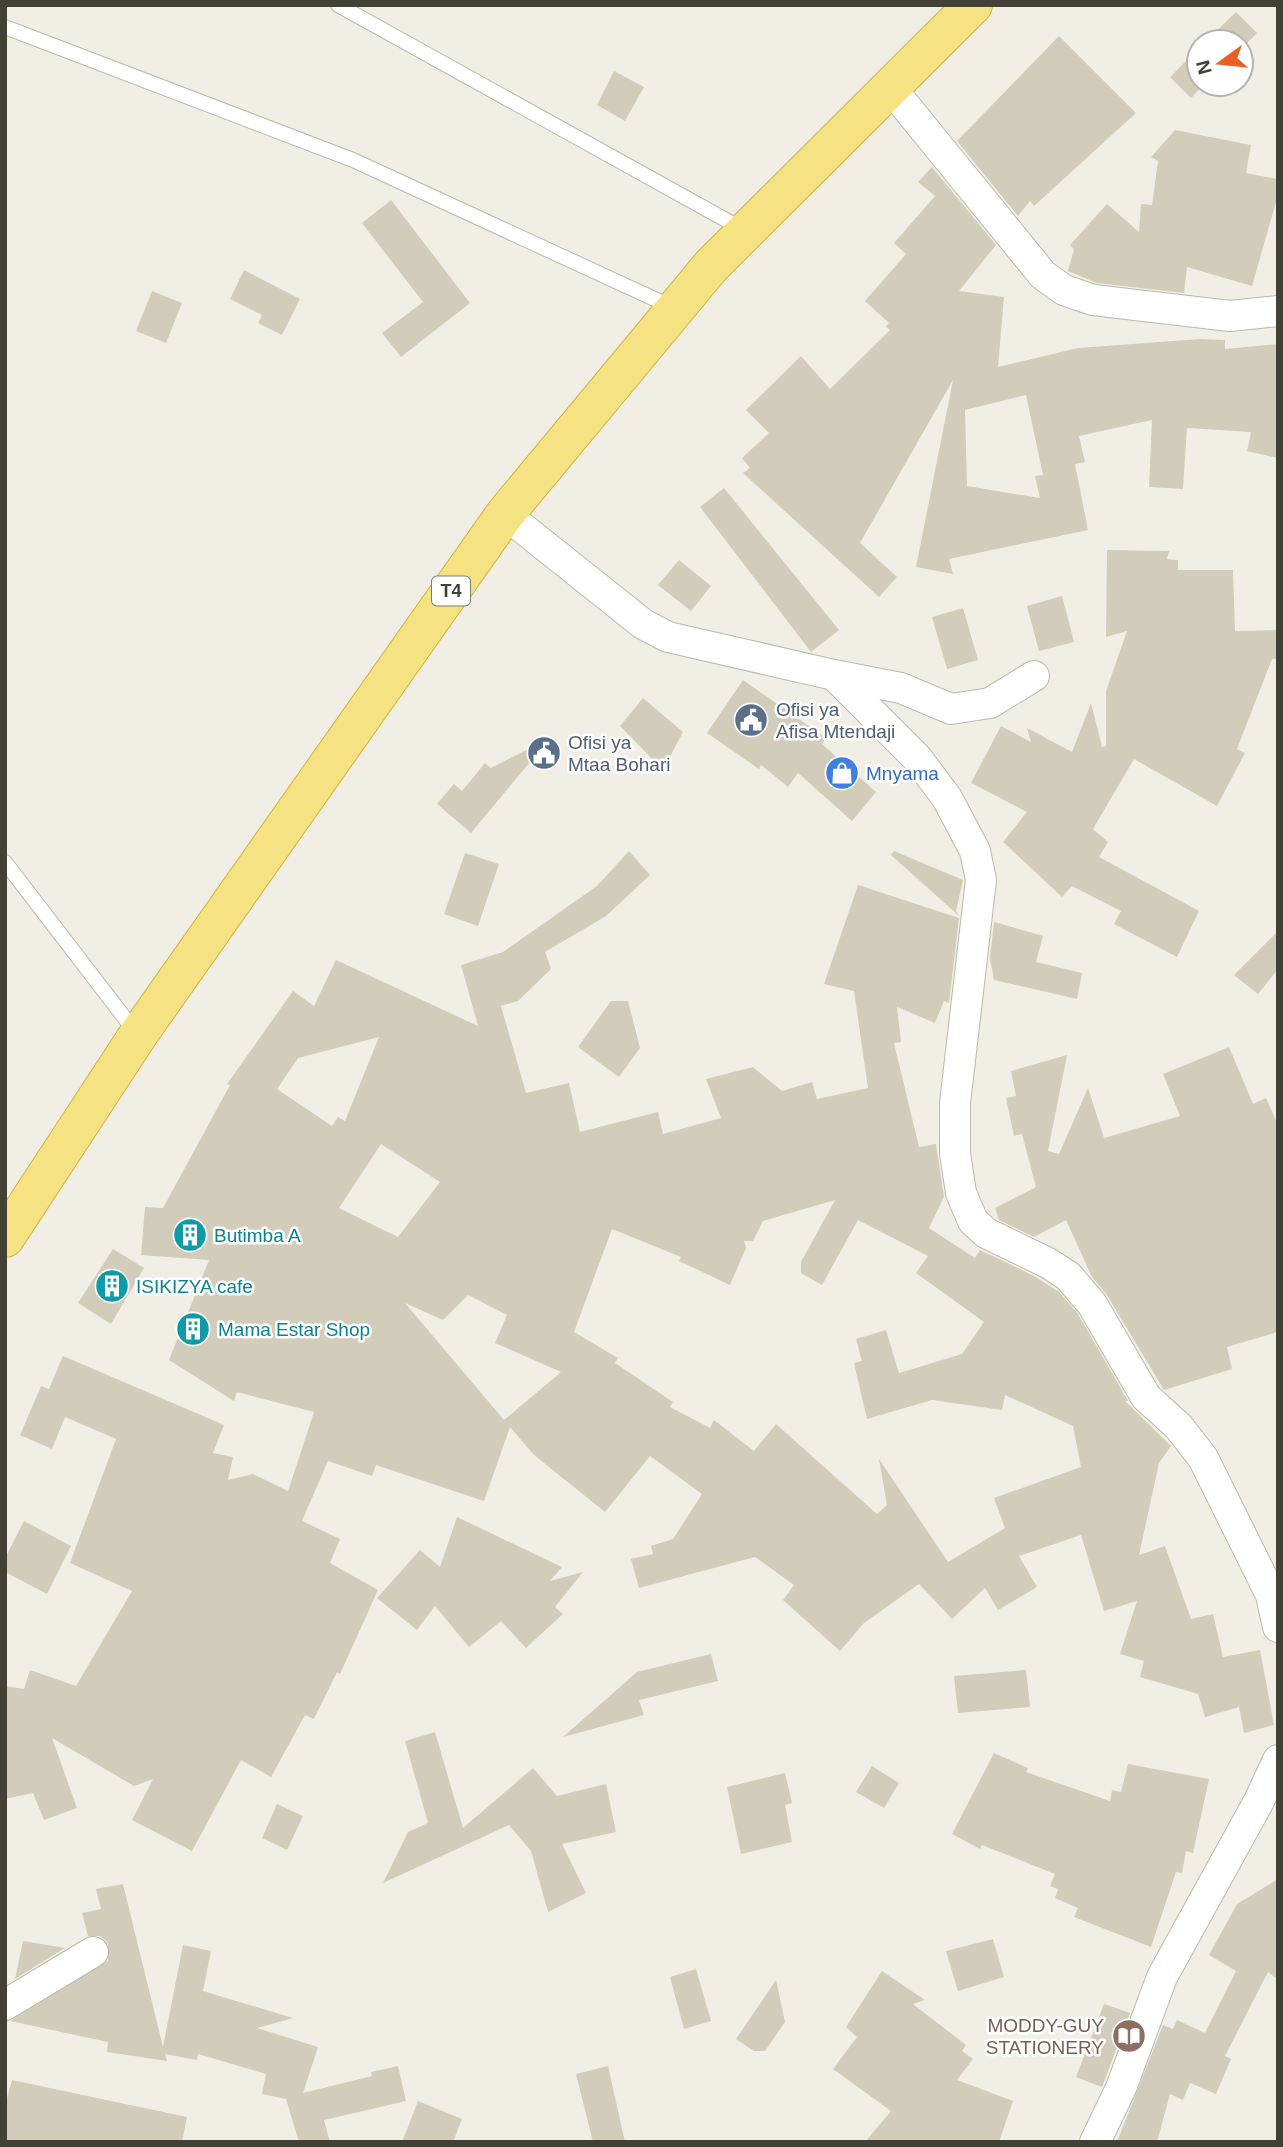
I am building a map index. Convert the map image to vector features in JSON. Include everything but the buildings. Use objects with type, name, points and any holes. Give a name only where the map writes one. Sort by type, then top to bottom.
[{"type":"highway","name":"T4","points":[[5,1238],[138,1035],[505,514],[675,309],[745,230],[973,5]]},
{"type":"street","points":[[890,87],[1043,275],[1064,290],[1093,300],[1230,316],[1278,312]]},
{"type":"street","points":[[505,514],[643,624],[668,637],[901,688],[951,709],[990,703],[1034,676]]},
{"type":"street","points":[[834,675],[917,758],[947,798],[975,851],[981,880],[955,1103],[955,1140],[961,1193],[973,1221],[1000,1241],[1058,1269],[1092,1304],[1146,1397],[1178,1427],[1203,1458],[1271,1595],[1278,1627]]},
{"type":"street","points":[[1095,2142],[1121,2088],[1162,1977],[1259,1801],[1278,1760]]},
{"type":"street","points":[[5,2006],[93,1952]]},
{"type":"lane","points":[[338,5],[745,230]]},
{"type":"lane","points":[[5,27],[353,160],[675,309]]},
{"type":"lane","points":[[5,862],[138,1035]]},
{"type":"place","name":"Ofisi ya Afisa Mtendaji","points":[[751,720]]},
{"type":"place","name":"Ofisi ya Mtaa Bohari","points":[[544,753]]},
{"type":"place","name":"Mnyama","points":[[842,773]]},
{"type":"place","name":"Butimba A","points":[[190,1235]]},
{"type":"place","name":"ISIKIZYA cafe","points":[[112,1286]]},
{"type":"place","name":"Mama Estar Shop","points":[[193,1329]]},
{"type":"place","name":"MODDY-GUY STATIONERY","points":[[1129,2036]]}]
